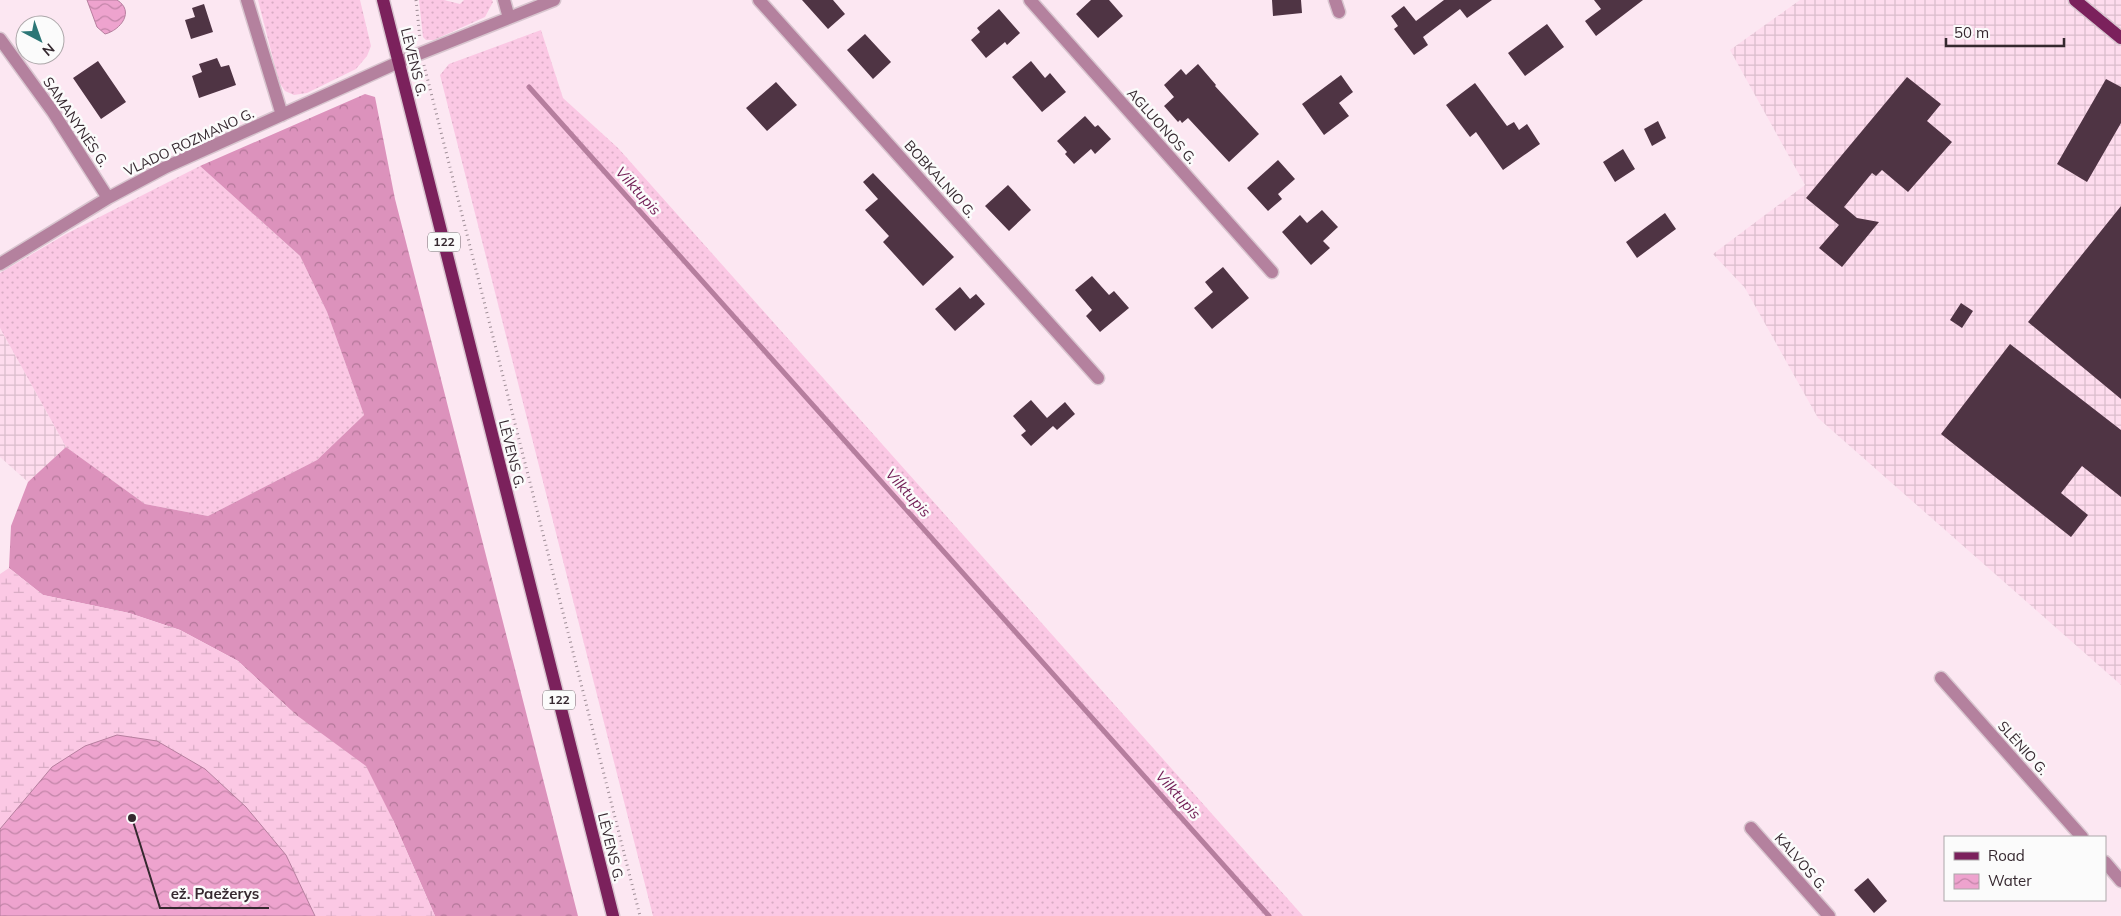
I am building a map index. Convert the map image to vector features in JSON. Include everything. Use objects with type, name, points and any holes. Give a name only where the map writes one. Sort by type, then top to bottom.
[{"type":"main road","name":"LĖVENS G.","points":[[383,0],[613,916]]},
{"type":"main road","points":[[2075,0],[2121,38]]},
{"type":"street","points":[[247,0],[282,115]]},
{"type":"street","points":[[504,0],[509,18]]},
{"type":"street","name":"VLADO ROZMANO G.","points":[[0,264],[108,198],[166,167],[399,62],[554,0]]},
{"type":"street","name":"BOBKALNIO G.","points":[[759,0],[1098,378]]},
{"type":"street","name":"AGLUONOS G.","points":[[1030,0],[1272,272]]},
{"type":"street","points":[[1335,0],[1339,12]]},
{"type":"street","name":"SAMANYNĖS G.","points":[[0,39],[53,112],[108,198]]},
{"type":"street","name":"SLĖNIO G.","points":[[1941,678],[2081,836]]},
{"type":"street","name":"KALVOS G.","points":[[1751,828],[1829,916]]},
{"type":"street","points":[[2106,863],[2121,881]]},
{"type":"path","points":[[416,0],[421,54],[430,82],[472,255],[640,916]]},
{"type":"shaded area","points":[[1800,0],[2121,0],[2121,685],[1818,418],[1745,288],[1713,254],[1805,185],[1730,50]]},
{"type":"shaded area","points":[[0,328],[66,447],[28,482],[0,457]]},
{"type":"green space","points":[[258,0],[360,0],[371,46],[367,56],[356,69],[307,93],[294,95],[285,91],[279,82]]},
{"type":"green space","points":[[419,0],[444,0],[460,4],[464,0],[492,0],[493,2],[485,17],[434,40],[426,40],[423,37]]},
{"type":"green space","points":[[541,30],[563,98],[618,148],[1303,916],[653,916],[440,75],[449,64]]},
{"type":"green space","points":[[365,94],[375,97],[395,199],[578,916],[435,916],[393,820],[295,714],[238,661],[180,630],[129,613],[43,595],[9,568],[11,526],[28,482],[66,447],[145,504],[208,516],[317,460],[364,415],[327,312],[300,256],[200,166]]},
{"type":"green space","points":[[200,166],[300,256],[327,312],[364,415],[317,460],[208,516],[145,504],[66,447],[0,328],[0,273],[66,234]]},
{"type":"green space","points":[[9,568],[43,595],[129,613],[180,630],[238,661],[295,714],[366,766],[393,820],[435,916],[315,916],[286,855],[246,807],[205,769],[52,767],[0,829],[0,574]]},
{"type":"water","points":[[87,0],[117,0],[125,9],[124,20],[116,29],[105,34],[97,27]]},
{"type":"water","points":[[117,735],[157,741],[205,769],[246,807],[286,855],[315,916],[0,916],[0,829],[52,767],[85,746]]},
{"type":"building","points":[[802,0],[833,0],[845,14],[828,29]]},
{"type":"building","points":[[1091,0],[1109,0],[1123,16],[1098,38],[1076,14]]},
{"type":"building","points":[[1272,0],[1301,0],[1302,13],[1273,16]]},
{"type":"building","points":[[1444,0],[1492,0],[1467,18],[1460,9],[1423,37],[1428,45],[1414,55],[1394,29],[1398,26],[1391,16],[1404,6],[1416,21]]},
{"type":"building","points":[[1594,0],[1643,0],[1596,36],[1585,21],[1601,9]]},
{"type":"building","points":[[204,4],[213,32],[191,39],[185,20],[195,17],[192,8]]},
{"type":"building","points":[[999,9],[1020,33],[1007,45],[1005,42],[986,58],[971,40],[980,32],[977,28]]},
{"type":"building","points":[[1547,24],[1564,47],[1525,76],[1508,53]]},
{"type":"building","points":[[865,34],[891,62],[873,79],[847,50]]},
{"type":"building","points":[[217,58],[221,67],[229,65],[236,85],[199,98],[192,76],[202,72],[199,64]]},
{"type":"building","points":[[98,61],[126,102],[101,119],[73,78]]},
{"type":"building","points":[[1031,61],[1045,78],[1050,73],[1066,92],[1042,112],[1012,77]]},
{"type":"building","points":[[1198,64],[1215,86],[1259,134],[1229,162],[1188,118],[1182,123],[1180,120],[1178,122],[1164,106],[1174,97],[1164,85],[1181,69],[1186,75]]},
{"type":"building","points":[[1341,75],[1353,92],[1339,103],[1349,116],[1324,135],[1302,104]]},
{"type":"building","points":[[1907,77],[1941,104],[1927,121],[1952,142],[1908,192],[1882,170],[1876,176],[1872,173],[1844,207],[1857,218],[1879,222],[1842,267],[1819,248],[1839,225],[1806,198]]},
{"type":"building","points":[[2106,79],[2121,87],[2121,123],[2087,182],[2057,164]]},
{"type":"building","points":[[776,82],[797,105],[767,131],[746,108]]},
{"type":"building","points":[[1475,83],[1507,126],[1514,122],[1519,130],[1527,124],[1540,144],[1503,170],[1476,132],[1470,137],[1446,105]]},
{"type":"building","points":[[1085,116],[1095,127],[1098,125],[1111,139],[1095,154],[1091,149],[1074,164],[1065,154],[1067,152],[1057,141]]},
{"type":"building","points":[[1658,121],[1666,138],[1652,146],[1644,129]]},
{"type":"building","points":[[1623,149],[1635,169],[1615,182],[1603,162]]},
{"type":"building","points":[[1278,160],[1295,179],[1278,194],[1282,199],[1268,211],[1247,188]]},
{"type":"building","points":[[873,173],[954,257],[923,286],[883,242],[889,236],[865,210],[878,199],[863,182]]},
{"type":"building","points":[[1008,185],[1031,210],[1009,231],[985,206]]},
{"type":"building","points":[[2121,206],[2121,399],[2028,322]]},
{"type":"building","points":[[1322,210],[1338,227],[1323,241],[1330,248],[1311,265],[1282,232],[1300,215],[1307,223]]},
{"type":"building","points":[[1665,213],[1676,229],[1637,258],[1626,242]]},
{"type":"building","points":[[1223,267],[1249,298],[1212,329],[1194,308],[1213,292],[1205,282]]},
{"type":"building","points":[[1092,276],[1109,295],[1114,291],[1129,308],[1100,332],[1086,316],[1092,310],[1075,290]]},
{"type":"building","points":[[960,287],[970,299],[976,294],[985,304],[955,331],[935,309]]},
{"type":"building","points":[[1961,303],[1973,311],[1962,328],[1950,320]]},
{"type":"building","points":[[2010,344],[2121,430],[2121,497],[2082,466],[2061,493],[2088,515],[2071,537],[1941,434]]},
{"type":"building","points":[[1031,400],[1047,418],[1065,402],[1075,414],[1057,430],[1053,426],[1031,446],[1021,435],[1026,431],[1013,416]]},
{"type":"building","points":[[1868,878],[1887,901],[1874,913],[1854,890]]},
{"type":"waterway","name":"Vilktupis","points":[[529,87],[1269,916]]},
{"type":"place","name":"ež. Paežerys","points":[[132,818]]}]
